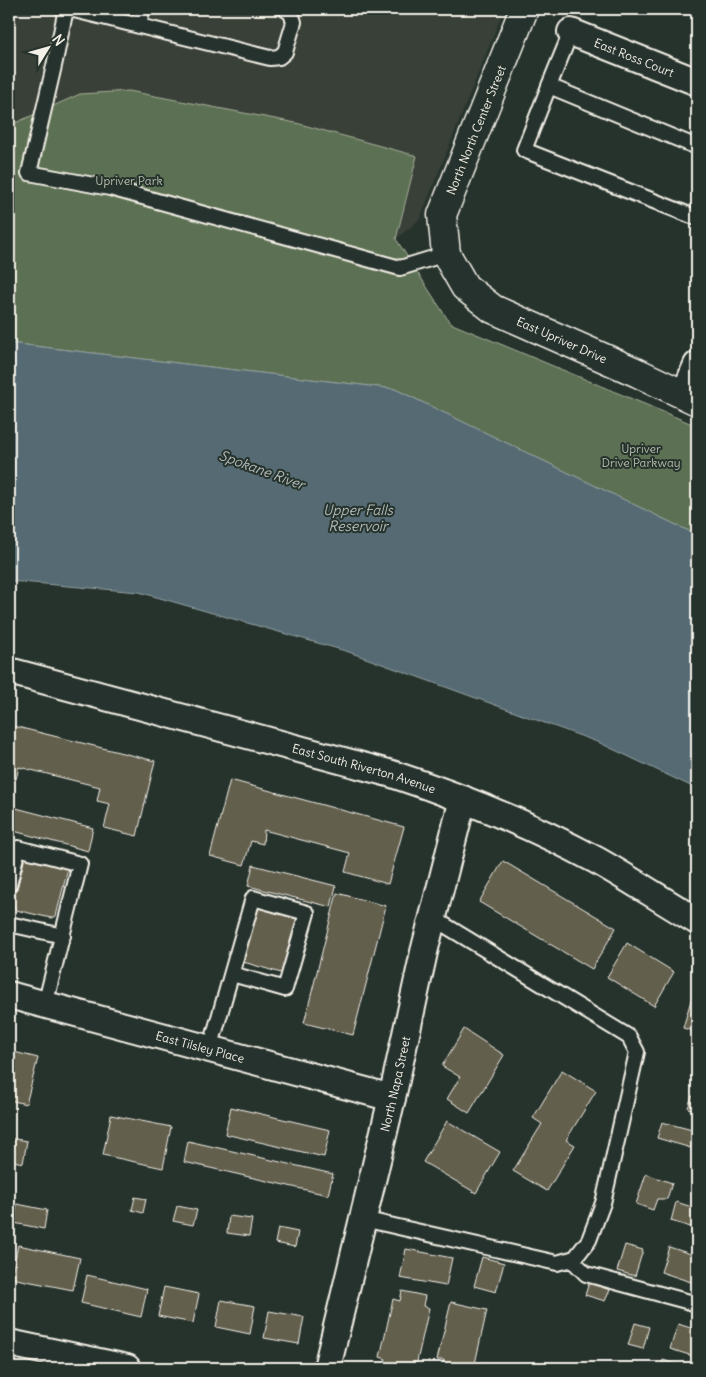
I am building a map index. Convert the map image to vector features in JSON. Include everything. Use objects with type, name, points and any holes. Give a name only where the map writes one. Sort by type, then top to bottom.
[{"type":"street","name":"North North Center Street","points":[[446,254],[442,214],[524,9]]},
{"type":"street","name":"East Ross Court","points":[[571,32],[697,82]]},
{"type":"street","name":"East Upriver Drive","points":[[446,254],[465,288],[493,309],[691,398]]},
{"type":"street","points":[[691,398],[697,366]]},
{"type":"street","name":"East South Riverton Avenue","points":[[9,671],[392,774],[463,799],[556,840],[597,861],[697,921]]},
{"type":"street","name":"North Napa Street","points":[[327,1368],[433,918],[463,799]]},
{"type":"street","name":"East Tilsley Place","points":[[9,995],[392,1098]]},
{"type":"street","points":[[9,1343],[127,1368]]},
{"type":"lane","points":[[66,9],[29,173],[110,188],[400,268],[446,254]]},
{"type":"lane","points":[[70,9],[270,58],[279,57],[284,52],[294,22],[291,13],[285,9]]},
{"type":"lane","points":[[139,26],[142,9]]},
{"type":"lane","points":[[571,32],[524,150],[697,218]]},
{"type":"lane","points":[[549,86],[697,147]]},
{"type":"lane","points":[[9,885],[18,848],[80,864],[45,1005]]},
{"type":"lane","points":[[210,1048],[253,898],[307,914],[285,989],[232,974]]},
{"type":"lane","points":[[363,1220],[557,1264],[575,1258],[589,1240],[603,1203],[636,1052],[629,1037],[611,1024],[433,918]]},
{"type":"lane","points":[[9,924],[63,936]]},
{"type":"lane","points":[[571,1259],[586,1274],[697,1304]]},
{"type":"shaded area","points":[[9,9],[504,9],[420,219],[396,239],[417,156],[296,123],[9,124]]},
{"type":"green space","points":[[129,91],[296,123],[417,156],[396,239],[450,323],[697,426],[697,535],[395,389],[9,343],[9,124],[13,124],[80,94]]},
{"type":"water","name":"Upper Falls Reservoir","points":[[9,343],[395,389],[697,535],[697,789],[600,743],[349,652],[139,592],[9,581]]},
{"type":"building","points":[[9,725],[155,761],[137,836],[104,828],[110,804],[97,801],[100,787],[19,767],[16,779],[10,778],[9,783]]},
{"type":"building","points":[[230,780],[404,827],[388,884],[345,872],[350,853],[264,830],[263,844],[251,841],[244,865],[210,856]]},
{"type":"building","points":[[16,808],[93,828],[88,851],[10,830]]},
{"type":"building","points":[[25,857],[65,862],[68,868],[56,916],[51,918],[16,910],[13,904]]},
{"type":"building","points":[[503,861],[616,928],[592,969],[479,902]]},
{"type":"building","points":[[253,865],[336,886],[331,907],[248,886]]},
{"type":"building","points":[[337,893],[386,906],[353,1035],[304,1023]]},
{"type":"building","points":[[256,907],[297,919],[281,973],[240,961]]},
{"type":"building","points":[[627,943],[674,972],[654,1006],[607,977]]},
{"type":"building","points":[[695,986],[697,987],[697,1032],[683,1028]]},
{"type":"building","points":[[464,1029],[504,1055],[469,1113],[447,1099],[460,1077],[442,1066]]},
{"type":"building","points":[[10,1051],[38,1058],[26,1104],[9,1100]]},
{"type":"building","points":[[562,1070],[596,1091],[566,1140],[575,1145],[547,1191],[513,1171],[542,1124],[533,1118]]},
{"type":"building","points":[[692,1096],[697,1097],[697,1111],[688,1108]]},
{"type":"building","points":[[231,1107],[330,1130],[324,1157],[225,1134]]},
{"type":"building","points":[[111,1115],[171,1127],[163,1168],[103,1155]]},
{"type":"building","points":[[447,1121],[500,1152],[476,1193],[423,1162]]},
{"type":"building","points":[[662,1122],[696,1131],[691,1148],[657,1138]]},
{"type":"building","points":[[9,1138],[27,1141],[23,1163],[9,1160]]},
{"type":"building","points":[[188,1141],[333,1174],[328,1195],[184,1162]]},
{"type":"building","points":[[646,1174],[672,1183],[667,1199],[657,1199],[653,1210],[636,1204]]},
{"type":"building","points":[[9,1196],[14,1197],[9,1221]]},
{"type":"building","points":[[135,1197],[146,1199],[143,1213],[132,1210]]},
{"type":"building","points":[[695,1199],[697,1200],[697,1229],[671,1221],[676,1202],[692,1207]]},
{"type":"building","points":[[17,1204],[47,1210],[44,1229],[14,1223]]},
{"type":"building","points":[[177,1206],[197,1210],[193,1225],[173,1221]]},
{"type":"building","points":[[229,1216],[252,1219],[249,1236],[227,1233]]},
{"type":"building","points":[[278,1228],[298,1232],[295,1247],[275,1243]]},
{"type":"building","points":[[18,1245],[80,1258],[73,1290],[11,1278]]},
{"type":"building","points":[[625,1245],[643,1250],[635,1276],[617,1271]]},
{"type":"building","points":[[669,1247],[697,1256],[697,1284],[661,1272]]},
{"type":"building","points":[[406,1249],[452,1258],[446,1286],[400,1278]]},
{"type":"building","points":[[482,1257],[504,1263],[496,1292],[474,1286]]},
{"type":"building","points":[[87,1275],[147,1289],[141,1317],[81,1303]]},
{"type":"building","points":[[589,1283],[610,1290],[605,1301],[585,1295]]},
{"type":"building","points":[[164,1287],[199,1294],[193,1323],[158,1316]]},
{"type":"building","points":[[402,1291],[425,1296],[423,1306],[429,1308],[416,1366],[409,1364],[408,1368],[383,1368],[386,1359],[380,1357],[393,1299],[400,1301]]},
{"type":"building","points":[[221,1300],[255,1306],[250,1334],[216,1327]]},
{"type":"building","points":[[451,1302],[487,1310],[474,1368],[442,1368],[444,1360],[437,1360]]},
{"type":"building","points":[[269,1311],[304,1317],[299,1344],[264,1338]]},
{"type":"building","points":[[635,1323],[649,1327],[643,1349],[628,1345]]},
{"type":"building","points":[[678,1324],[697,1330],[696,1357],[670,1349]]},
{"type":"building","points":[[663,1360],[689,1368],[660,1368]]},
{"type":"building","points":[[484,1362],[510,1368],[483,1368]]},
{"type":"building","points":[[546,1363],[568,1368],[545,1368]]},
{"type":"park label","name":"Upriver Park","points":[[129,180]]},
{"type":"park label","name":"Upriver Drive Parkway","points":[[641,455]]},
{"type":"water label","name":"Spokane River","points":[[262,470]]}]
